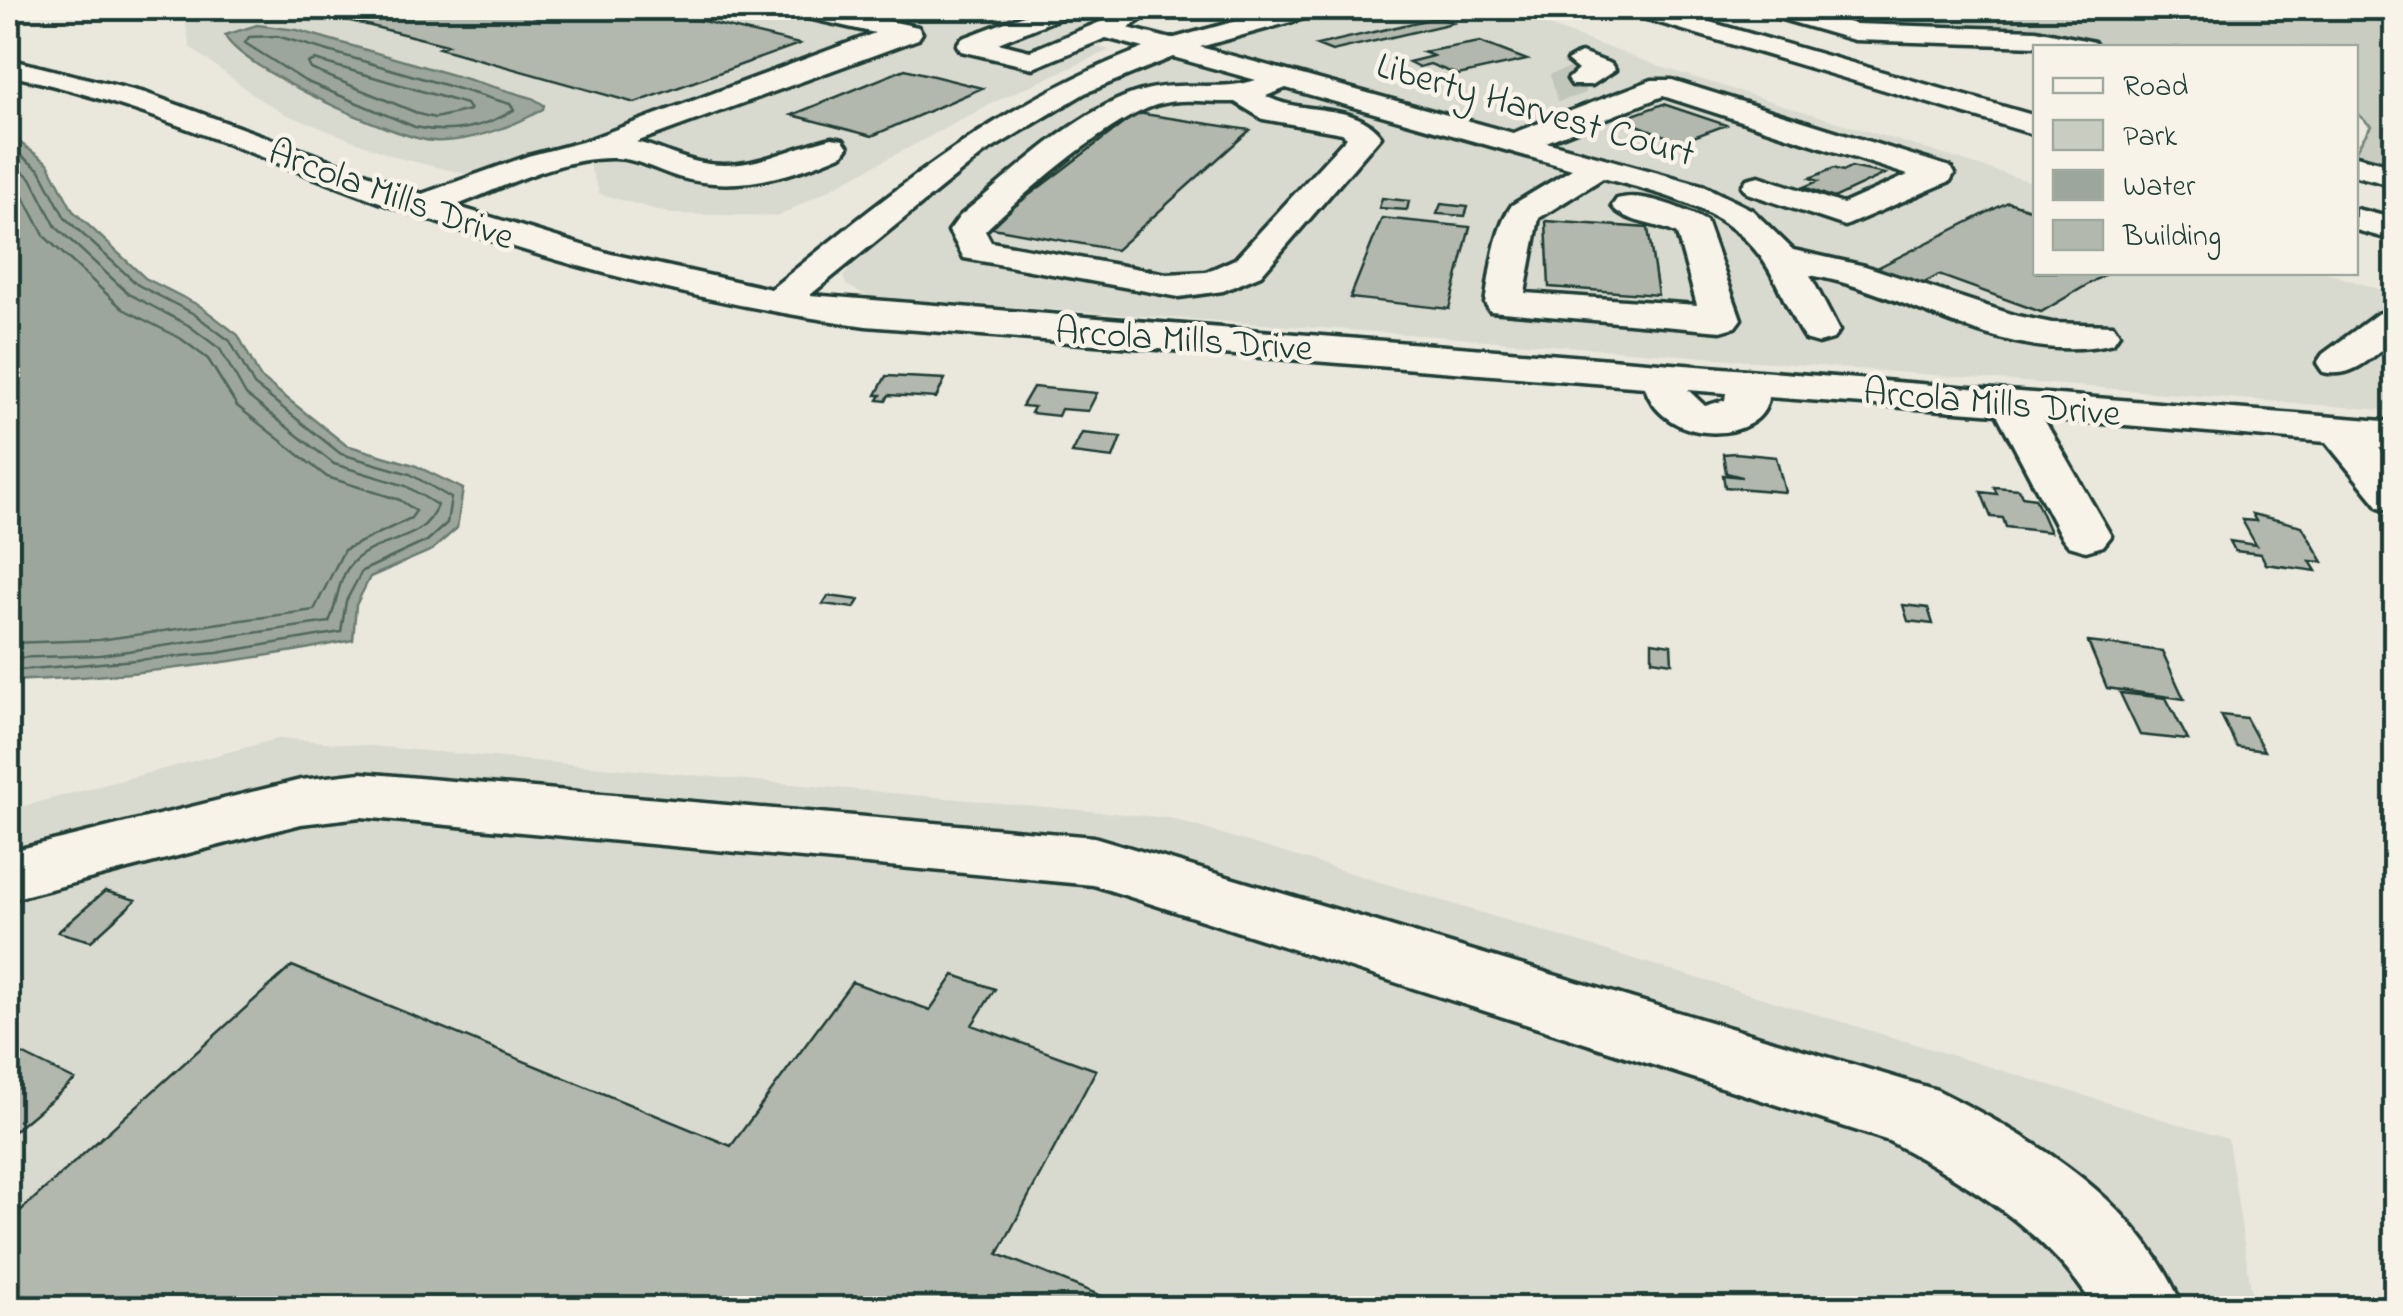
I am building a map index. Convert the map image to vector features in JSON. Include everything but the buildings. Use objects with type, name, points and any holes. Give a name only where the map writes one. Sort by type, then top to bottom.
[{"type":"street","points":[[795,8],[1032,60],[1152,8]]},
{"type":"street","points":[[970,46],[1063,8]]},
{"type":"street","points":[[777,303],[1003,126],[1078,86],[1171,48],[1314,8]]},
{"type":"street","points":[[1636,8],[2033,125]]},
{"type":"street","points":[[1692,8],[2033,103]]},
{"type":"street","points":[[1770,8],[1854,32],[2036,38],[2070,45]]},
{"type":"street","name":"Liberty Harvest Court","points":[[1104,29],[1713,201],[1750,223],[1785,260],[1819,331]]},
{"type":"street","points":[[422,206],[904,32]]},
{"type":"street","points":[[1936,54],[1996,44],[2033,49]]},
{"type":"street","name":"Arcola Mills Drive","points":[[8,68],[107,90],[422,206],[625,270],[777,303],[866,314],[1676,376],[1746,366],[1798,350],[1819,331]]},
{"type":"street","points":[[1245,96],[1274,113],[1352,125],[1365,136],[1248,266],[1224,280],[1188,287],[1167,285],[977,250],[969,240],[967,231],[972,223],[1136,101],[1184,92],[1245,96],[1283,79]]},
{"type":"street","points":[[1515,143],[1662,86],[1938,174],[1844,216],[1760,186]]},
{"type":"street","points":[[1451,96],[1484,107],[1498,106]]},
{"type":"street","points":[[574,154],[610,148],[704,173],[740,175],[777,168],[832,147]]},
{"type":"street","points":[[1760,186],[1850,148]]},
{"type":"street","points":[[1713,201],[1850,159],[1880,162],[1902,173],[1827,210]]},
{"type":"street","points":[[1561,187],[1676,219],[1693,229],[1721,319],[1504,302],[1518,225],[1524,212],[1561,187],[1600,166]]},
{"type":"street","points":[[2358,166],[2396,176]]},
{"type":"street","points":[[2358,193],[2396,203]]},
{"type":"street","points":[[2358,219],[2396,230]]},
{"type":"street","points":[[1785,260],[1843,268],[1990,323],[2050,335],[2099,334]]},
{"type":"street","points":[[2338,363],[2391,322]]},
{"type":"street","points":[[1819,331],[1901,371],[2006,402],[2086,536]]},
{"type":"street","name":"Arcola Mills Drive","points":[[1676,376],[1671,400],[1690,416],[1714,420],[1730,418],[1746,405],[1748,382],[2396,436]]},
{"type":"street","points":[[2340,431],[2396,497]]},
{"type":"street","points":[[8,876],[302,802],[361,794],[1094,861],[1910,1114],[2012,1170],[2056,1204],[2128,1283],[2141,1308]]},
{"type":"shaded area","points":[[1127,8],[1056,38],[1110,50],[1003,98],[779,216],[671,214],[600,194],[587,160],[549,146],[470,175],[398,158],[285,114],[259,99],[190,47],[183,9]]},
{"type":"shaded area","points":[[1343,8],[1500,8],[1661,67],[2033,182],[2033,275],[2333,275],[2395,294],[2395,411],[1448,337],[869,297],[846,285],[843,277],[853,263],[982,157],[1063,106],[1124,76],[1212,42]]},
{"type":"shaded area","points":[[281,738],[1169,818],[2228,1139],[2254,1308],[8,1308],[8,810]]},
{"type":"green space","points":[[1785,8],[2395,8],[2395,168],[2358,158],[2358,147],[2371,126],[2358,115],[2358,45],[2103,45],[2065,36],[1854,26]]},
{"type":"water","points":[[257,25],[297,30],[532,98],[544,105],[543,109],[476,136],[447,141],[415,137],[320,100],[258,65],[225,35]]},
{"type":"water","points":[[8,134],[48,163],[73,211],[145,278],[200,306],[238,335],[260,377],[346,445],[414,465],[463,489],[457,528],[432,550],[370,577],[356,605],[353,640],[181,668],[8,681]]},
{"type":"tunnel","points":[[1554,88],[1582,79]]}]
